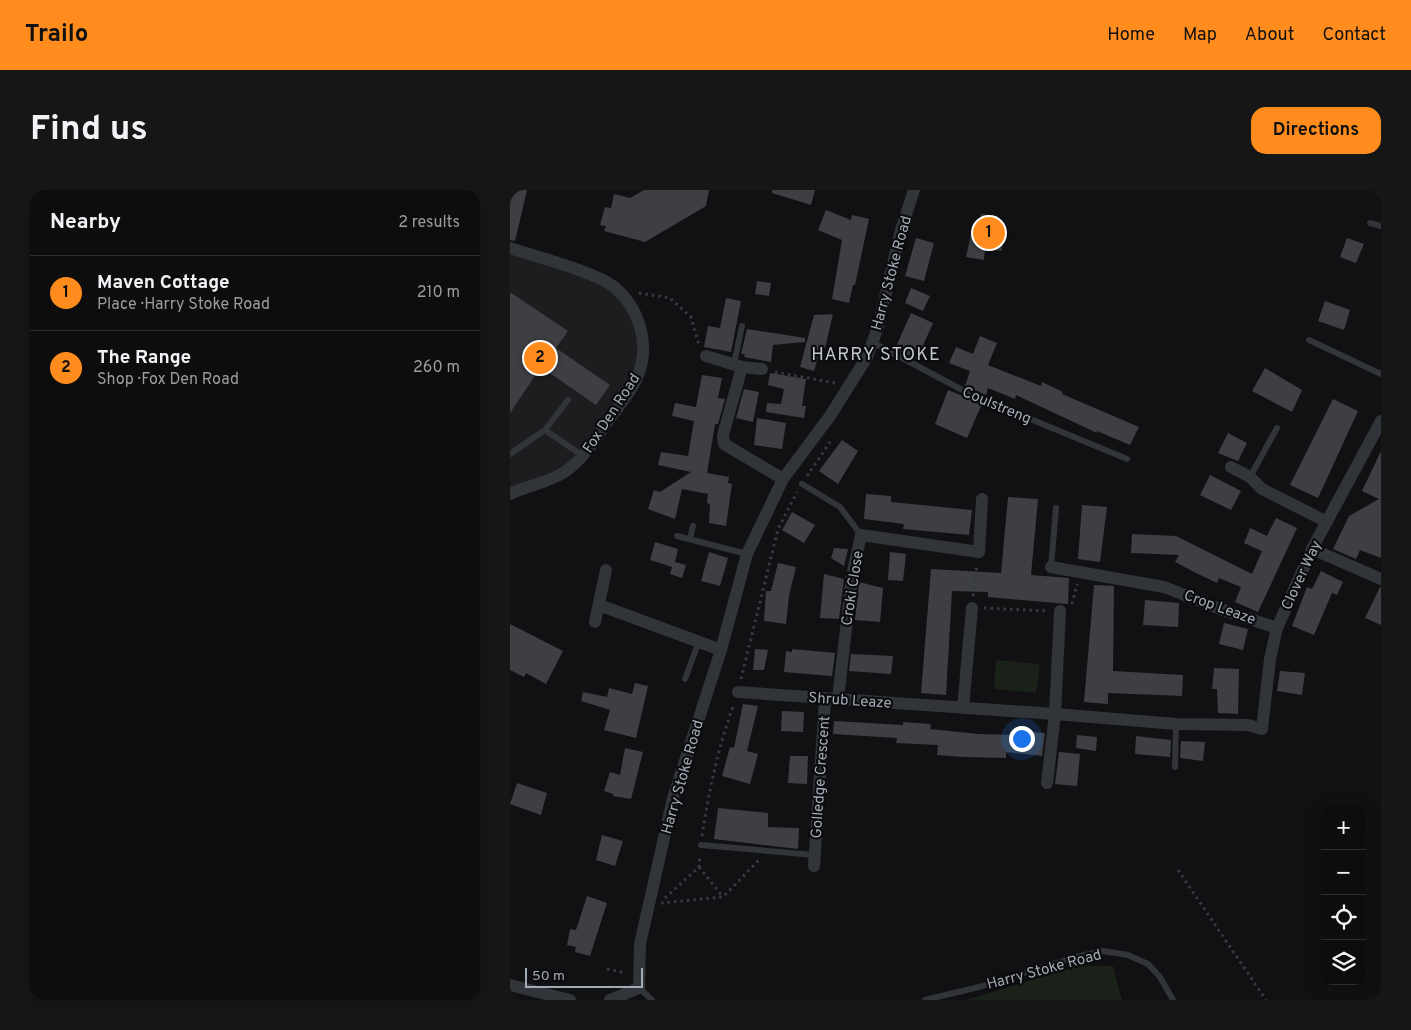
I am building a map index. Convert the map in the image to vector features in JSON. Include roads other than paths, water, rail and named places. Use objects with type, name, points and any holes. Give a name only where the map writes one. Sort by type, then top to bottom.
[{"type":"street","name":"Harry Stoke Road","points":[[639,982],[642,937],[674,798],[687,750],[721,650],[747,554],[783,479],[850,386],[867,357],[914,190]]},
{"type":"street","name":"Fox Den Road","points":[[510,248],[605,281],[630,305],[640,324],[644,345],[642,361],[636,380],[583,456],[551,480],[510,494]]},
{"type":"street","points":[[706,356],[738,365],[762,369]]},
{"type":"street","points":[[738,365],[723,435],[724,444],[783,479]]},
{"type":"street","name":"Clover Way","points":[[1262,729],[1270,659],[1277,628],[1312,548],[1380,428]]},
{"type":"street","name":"Clover Way","points":[[1230,468],[1250,477],[1262,490],[1327,522]]},
{"type":"street","name":"Croki Close","points":[[832,699],[852,576],[862,535],[979,552],[982,500]]},
{"type":"street","points":[[1312,548],[1381,579]]},
{"type":"street","name":"Crop Leaze","points":[[1051,568],[1080,571],[1164,587],[1277,628]]},
{"type":"street","points":[[595,622],[606,570]]},
{"type":"street","points":[[599,605],[721,650]]},
{"type":"street","points":[[963,708],[972,608]]},
{"type":"street","points":[[1047,783],[1055,714],[1060,611]]},
{"type":"street","name":"Shrub Leaze","points":[[738,692],[1176,724],[1248,725],[1262,729]]},
{"type":"street","name":"Golledge Crescent","points":[[814,861],[832,699]]},
{"type":"street","points":[[610,1000],[639,982]]},
{"type":"street","points":[[510,985],[570,1000]]},
{"type":"lane","points":[[1370,223],[1381,226]]},
{"type":"lane","points":[[738,365],[742,326]]},
{"type":"lane","points":[[1310,340],[1381,374]]},
{"type":"lane","name":"Coulstreng","points":[[872,342],[968,393],[1127,458]]},
{"type":"lane","points":[[510,454],[544,430],[568,400]]},
{"type":"lane","points":[[1250,477],[1277,428]]},
{"type":"lane","points":[[544,430],[583,456]]},
{"type":"lane","points":[[802,484],[840,506],[862,535]]},
{"type":"lane","points":[[1051,568],[1056,508]]},
{"type":"lane","points":[[690,539],[693,526]]},
{"type":"lane","points":[[677,536],[747,554]]},
{"type":"lane","points":[[685,679],[699,642]]},
{"type":"lane","points":[[1175,767],[1176,724]]},
{"type":"lane","name":"Golledge Crescent","points":[[701,845],[769,851],[814,861]]},
{"type":"lane","name":"Harry Stoke Road","points":[[925,1000],[973,989],[1103,951],[1128,955],[1148,964],[1160,977],[1173,1000]]},
{"type":"lane","points":[[639,982],[652,1000]]},
{"type":"place","name":"Maven Cottage","points":[[989,233]]},
{"type":"place","name":"The Range","points":[[540,358]]},
{"type":"district","name":"HARRY STOKE","points":[[876,354]]}]
